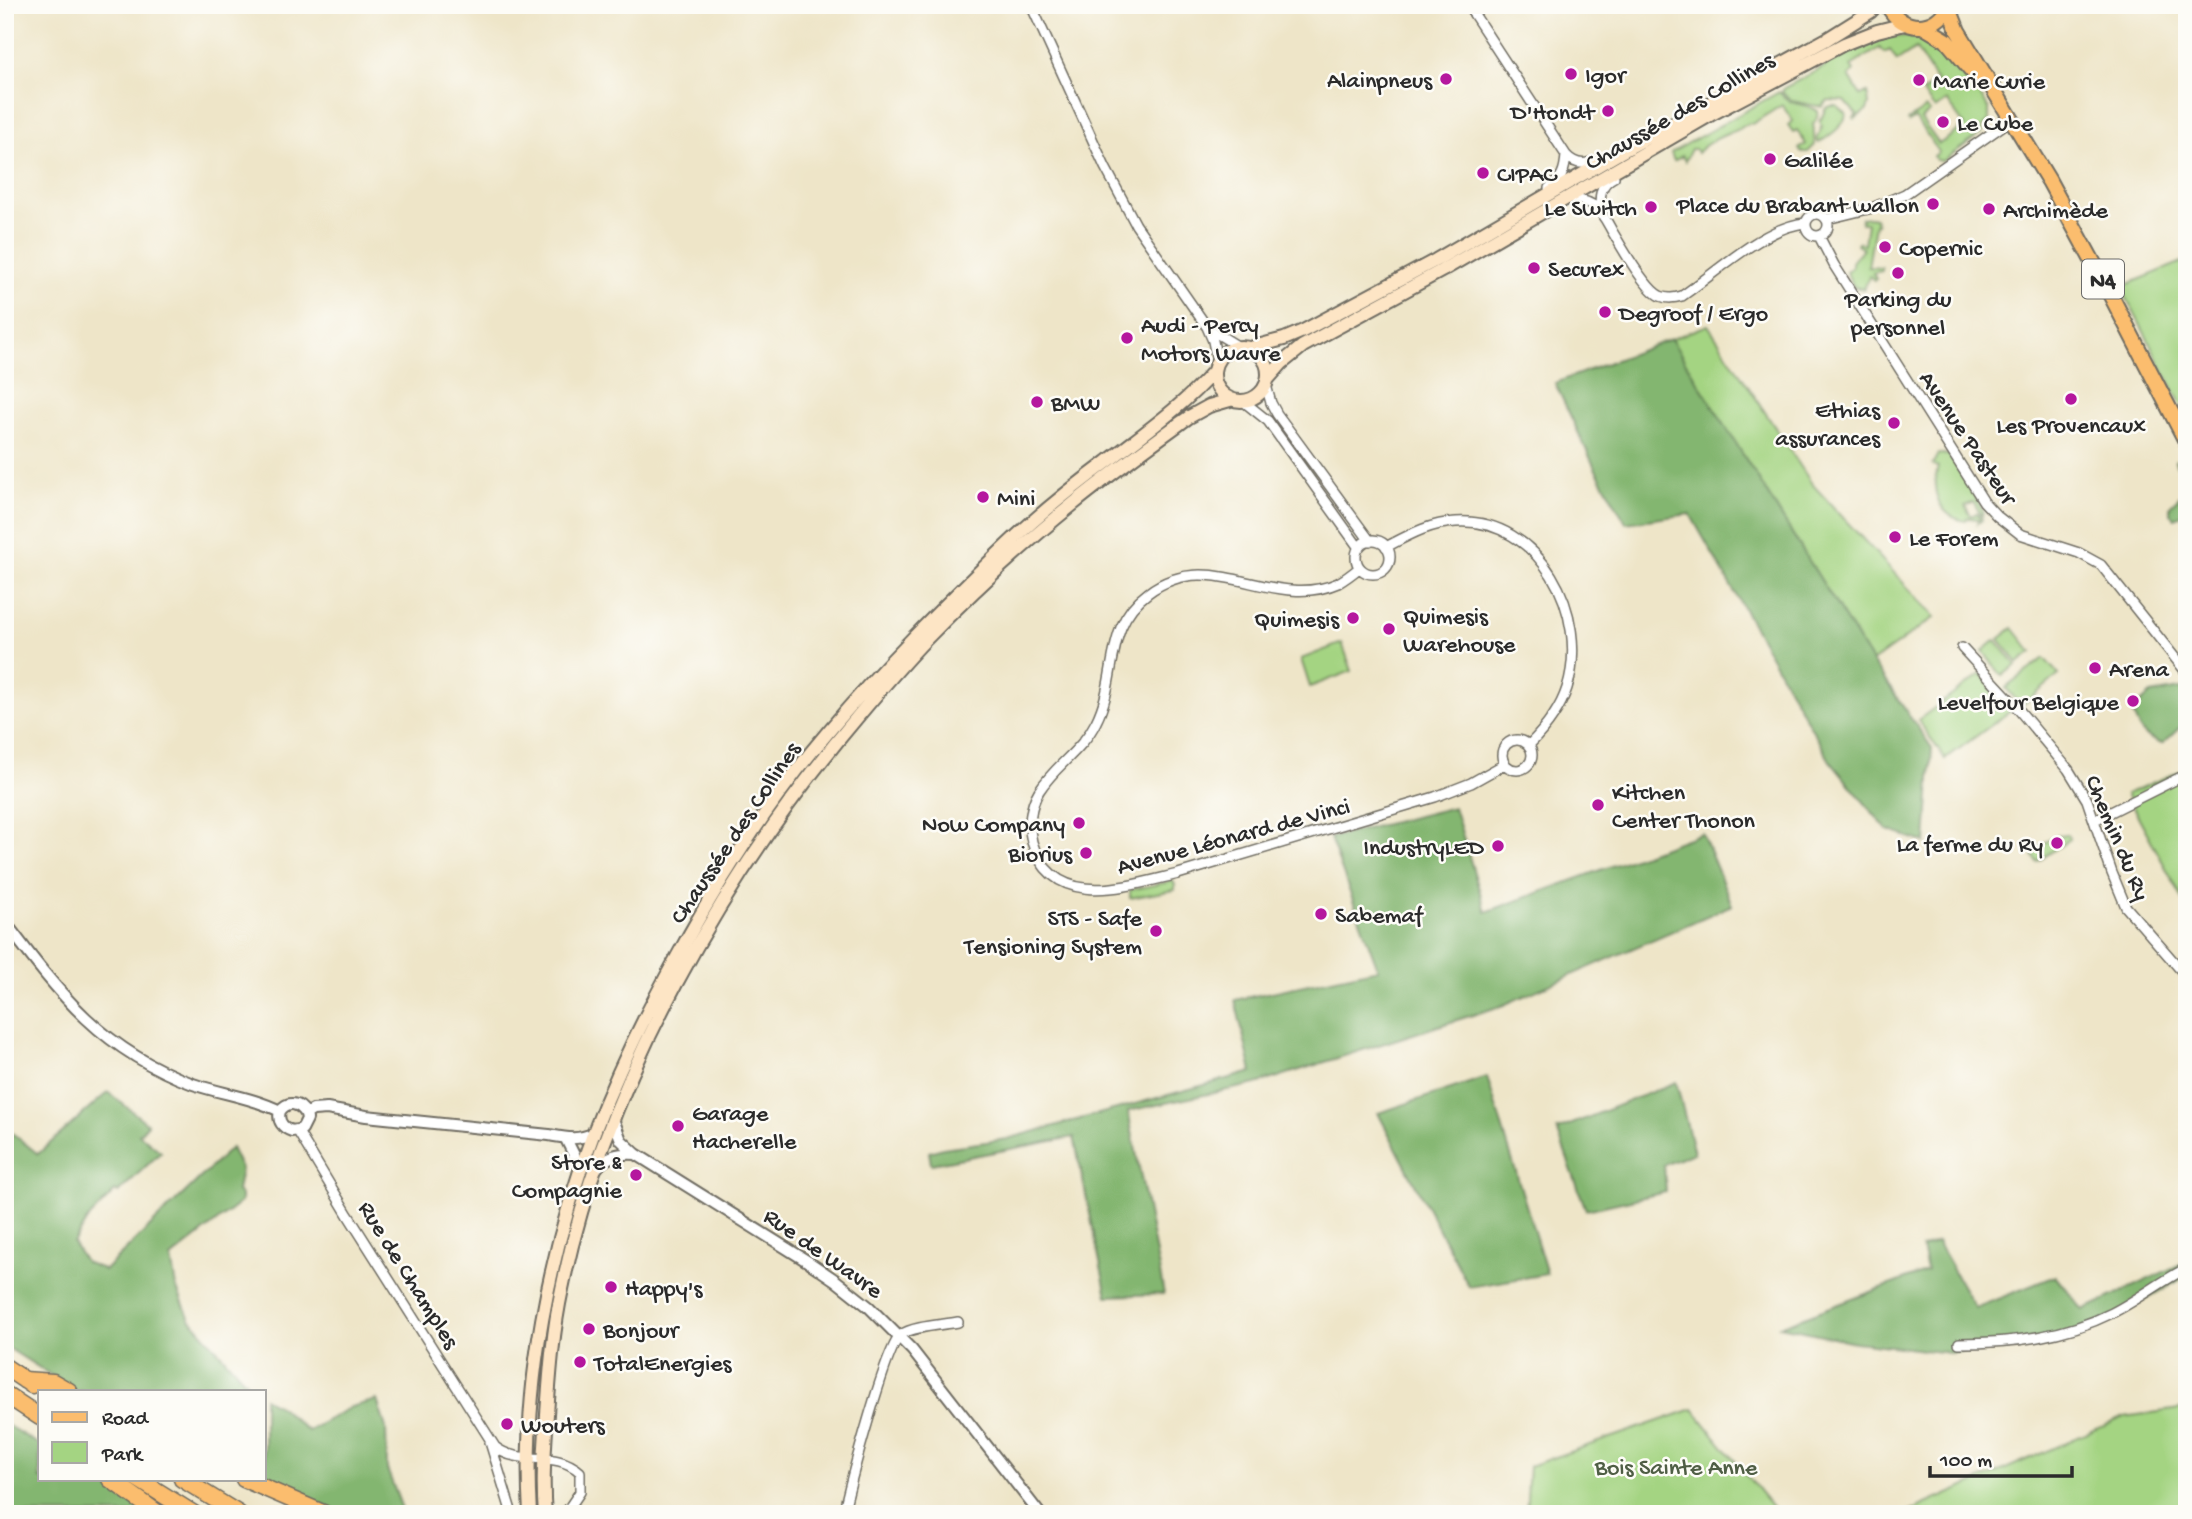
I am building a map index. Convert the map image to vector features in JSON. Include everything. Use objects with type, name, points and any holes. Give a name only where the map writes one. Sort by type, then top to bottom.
[{"type":"highway","points":[[5,1367],[40,1390]]},
{"type":"highway","points":[[24,1380],[53,1382],[67,1390]]},
{"type":"highway","points":[[5,1394],[38,1416]]},
{"type":"highway","points":[[111,1480],[159,1514]]},
{"type":"highway","points":[[140,1480],[194,1514]]},
{"type":"highway","points":[[184,1480],[239,1514]]},
{"type":"highway","points":[[246,1480],[324,1514]]},
{"type":"main road","name":"Chaussée des Collines","points":[[1244,348],[1284,339],[1303,331],[1464,244],[1619,153],[1827,39],[1877,5]]},
{"type":"main road","points":[[1888,5],[1895,17],[1905,24]]},
{"type":"main road","name":"N4","points":[[1924,27],[1943,17],[1949,6]]},
{"type":"main road","name":"N4","points":[[1949,6],[1958,31],[2049,181],[2187,443]]},
{"type":"main road","name":"Chaussée des Collines","points":[[1267,383],[1282,363],[1303,346],[1567,199],[1710,115],[1844,44],[1905,24]]},
{"type":"main road","name":"N4","points":[[1905,24],[1924,27],[1946,40],[2012,119]]},
{"type":"main road","points":[[1244,348],[1262,357],[1266,364],[1267,383],[1257,396],[1237,400],[1217,389],[1215,367],[1222,354],[1244,348]]},
{"type":"main road","name":"Chaussée des Collines","points":[[530,1514],[535,1373],[553,1269],[632,1044],[694,926],[731,865],[826,734],[925,624],[1009,542],[1071,490],[1183,404],[1215,367]]},
{"type":"main road","name":"Chaussée des Collines","points":[[599,1137],[613,1119],[682,973],[741,874],[834,745],[924,641],[1012,557],[1113,473],[1189,417],[1209,406],[1237,400]]},
{"type":"main road","name":"Chaussée des Collines","points":[[545,1514],[545,1459],[551,1361],[556,1320],[586,1172]]},
{"type":"street","points":[[1031,5],[1105,167],[1136,225],[1207,327],[1213,341],[1215,367]]},
{"type":"street","points":[[1472,6],[1573,162],[1583,164],[1619,153]]},
{"type":"street","points":[[1601,211],[1600,198],[1606,181],[1698,129],[1710,115]]},
{"type":"street","points":[[1827,219],[1872,208],[1898,198],[2012,119]]},
{"type":"street","points":[[1464,244],[1483,226],[1560,180],[1566,155]]},
{"type":"street","points":[[1567,199],[1582,200],[1601,211],[1632,263],[1653,290],[1661,296],[1671,298],[1682,296],[1769,235],[1791,225],[1806,223]]},
{"type":"street","points":[[1817,214],[1827,219],[1828,227],[1819,236],[1808,230],[1806,223],[1809,218],[1817,214]]},
{"type":"street","name":"Avenue Pasteur","points":[[1819,236],[1834,265],[1984,502],[2020,534],[2079,553],[2101,565],[2187,673]]},
{"type":"street","points":[[1207,327],[1244,348]]},
{"type":"street","points":[[1267,383],[1271,403],[1278,414],[1370,541]]},
{"type":"street","points":[[1237,400],[1268,421],[1359,548]]},
{"type":"street","name":"Avenue Léonard de Vinci","points":[[1505,764],[1471,783],[1435,797],[1123,887],[1092,890],[1070,885],[1051,875],[1036,854],[1030,835],[1030,813],[1038,792],[1083,744],[1096,723],[1110,682],[1120,626],[1133,607],[1148,593],[1168,581],[1187,575],[1212,574],[1236,578],[1261,587],[1314,589],[1338,583],[1359,568],[1370,574],[1383,571],[1389,561],[1386,547],[1435,525],[1459,522],[1487,526],[1513,536],[1534,552],[1552,575],[1565,600],[1571,621],[1568,686],[1544,730],[1529,745]]},
{"type":"street","points":[[1359,568],[1356,556],[1359,548],[1370,541],[1377,541],[1386,547]]},
{"type":"street","name":"Chemin du Ry","points":[[1962,648],[2059,757],[2081,790],[2095,820],[2126,907],[2187,977]]},
{"type":"street","name":"Avenue Léonard de Vinci","points":[[1520,740],[1529,745],[1532,753],[1528,765],[1515,770],[1505,764],[1502,755],[1507,744],[1520,740]]},
{"type":"street","points":[[2095,820],[2187,774]]},
{"type":"street","points":[[5,922],[72,1006],[122,1049],[155,1068],[194,1084],[255,1100],[280,1111],[286,1105],[293,1104],[302,1108],[306,1114],[305,1124],[302,1129],[297,1130]]},
{"type":"street","points":[[306,1114],[327,1109],[566,1139],[599,1137]]},
{"type":"street","name":"Rue de Champles","points":[[280,1111],[282,1125],[292,1131],[297,1130],[489,1439],[502,1453],[545,1459]]},
{"type":"street","name":"Rue de Wavre","points":[[613,1119],[621,1140],[636,1154],[835,1280],[869,1307],[899,1336],[1040,1514]]},
{"type":"street","points":[[566,1139],[586,1172],[616,1154],[636,1154]]},
{"type":"street","points":[[1959,1343],[1991,1343],[2073,1330],[2112,1313],[2187,1268]]},
{"type":"street","points":[[843,1514],[888,1355],[899,1336],[958,1322]]},
{"type":"street","name":"Rue de Champles","points":[[489,1439],[512,1514]]},
{"type":"street","points":[[545,1459],[567,1462],[580,1472],[580,1492],[565,1514]]},
{"type":"green space","points":[[1889,37],[1927,40],[1950,55],[1989,108],[1989,121],[1981,129],[1983,132],[1943,161],[1936,160],[1934,156],[1939,152],[1915,118],[1909,122],[1908,120],[1926,108],[1930,112],[1921,119],[1939,144],[1965,126],[1947,101],[1935,109],[1922,92],[1937,82],[1916,49],[1897,61],[1890,50],[1884,53],[1880,48],[1851,66],[1854,72],[1849,76],[1861,96],[1867,93],[1869,104],[1867,110],[1855,119],[1857,115],[1845,101],[1828,100],[1822,107],[1792,101],[1782,92],[1784,88],[1824,67],[1834,58]]},
{"type":"green space","points":[[1779,92],[1788,100],[1818,111],[1813,124],[1815,145],[1808,152],[1801,152],[1799,149],[1806,144],[1797,130],[1793,132],[1788,125],[1793,121],[1782,105],[1752,124],[1715,139],[1697,153],[1695,149],[1691,149],[1685,161],[1682,156],[1674,161],[1671,153]]},
{"type":"green space","points":[[1837,106],[1846,114],[1845,118],[1836,130],[1819,143],[1817,141],[1822,126],[1820,121],[1826,108]]},
{"type":"green space","points":[[1862,218],[1875,218],[1877,224],[1868,267],[1882,268],[1882,271],[1873,273],[1876,279],[1874,280],[1869,276],[1864,289],[1854,287],[1846,272],[1863,248],[1857,244],[1864,244],[1867,223],[1861,223]]},
{"type":"green space","points":[[2187,260],[2187,416],[2121,287]]},
{"type":"green space","points":[[1708,325],[1812,484],[1935,617],[1872,662],[1671,339]]},
{"type":"green space","points":[[1671,339],[1872,662],[1932,748],[1926,843],[1887,830],[1830,761],[1690,514],[1626,523],[1595,468],[1555,383]]},
{"type":"green space","points":[[1938,454],[1949,455],[1983,510],[1982,516],[1973,502],[1965,506],[1971,516],[1977,513],[1982,520],[1978,523],[1979,519],[1957,519],[1939,502],[1935,485],[1938,467],[1932,465]]},
{"type":"green space","points":[[2180,458],[2187,463],[2187,512],[2175,518],[2170,514],[2170,506],[2186,490],[2175,461]]},
{"type":"green space","points":[[2013,628],[2032,652],[2018,663],[1999,639]]},
{"type":"green space","points":[[1996,640],[2016,665],[2002,676],[1983,651]]},
{"type":"green space","points":[[1342,643],[1352,671],[1310,687],[1301,659]]},
{"type":"green space","points":[[2044,658],[2059,675],[2021,706],[2006,688]]},
{"type":"green space","points":[[1981,674],[2012,710],[1945,759],[1918,720]]},
{"type":"green space","points":[[2187,688],[2187,721],[2162,744],[2145,735],[2132,710],[2151,694]]},
{"type":"green space","points":[[2187,768],[2187,907],[2126,794]]},
{"type":"green space","points":[[1454,807],[1486,912],[1702,833],[1732,905],[1501,1006],[1256,1084],[1128,1111],[1164,1294],[1107,1296],[1074,1137],[931,1164],[929,1152],[1007,1139],[1252,1072],[1235,1000],[1378,969],[1330,838]]},
{"type":"green space","points":[[2066,834],[2070,839],[2037,862],[2033,855],[2042,844]]},
{"type":"green space","points":[[1173,881],[1175,890],[1130,898],[1130,890]]},
{"type":"green space","points":[[1487,1077],[1547,1274],[1469,1287],[1378,1113]]},
{"type":"green space","points":[[1676,1082],[1694,1153],[1664,1165],[1666,1192],[1586,1210],[1557,1130]]},
{"type":"green space","points":[[108,1092],[148,1124],[139,1134],[161,1152],[118,1193],[115,1191],[87,1220],[73,1243],[85,1262],[105,1270],[231,1148],[241,1169],[237,1191],[241,1195],[241,1202],[171,1258],[176,1287],[190,1319],[253,1390],[74,1390],[5,1346],[5,1130],[38,1154]]},
{"type":"green space","points":[[1937,1242],[1975,1308],[2055,1276],[2083,1310],[2187,1261],[2187,1276],[2118,1314],[2050,1341],[1950,1353],[1855,1342],[1780,1326],[1927,1271],[1922,1248]]},
{"type":"green space","points":[[266,1399],[280,1407],[308,1431],[351,1407],[377,1400],[386,1428],[387,1469],[404,1514],[343,1514],[261,1480],[266,1480]]},
{"type":"green space","points":[[2187,1408],[2187,1514],[1903,1514],[2124,1417]]},
{"type":"green space","name":"Bois Sainte Anne","points":[[1693,1409],[1778,1514],[1526,1514],[1529,1466]]},
{"type":"green space","points":[[5,1424],[38,1444],[38,1480],[98,1480],[154,1514],[5,1514]]},
{"type":"place","name":"Igor","points":[[1571,74]]},
{"type":"place","name":"Alainpneus","points":[[1446,79]]},
{"type":"place","name":"Marie Curie","points":[[1919,80]]},
{"type":"place","name":"D'Hondt","points":[[1608,111]]},
{"type":"place","name":"Le Cube","points":[[1943,122]]},
{"type":"place","name":"Galilée","points":[[1770,159]]},
{"type":"place","name":"CIPAC","points":[[1483,173]]},
{"type":"place","name":"Place du Brabant wallon","points":[[1933,204]]},
{"type":"place","name":"Le Switch","points":[[1651,207]]},
{"type":"place","name":"Archimède","points":[[1989,209]]},
{"type":"place","name":"Copernic","points":[[1885,247]]},
{"type":"place","name":"Securex","points":[[1534,268]]},
{"type":"place","name":"Parking du personnel","points":[[1898,273]]},
{"type":"place","name":"Degroof / Ergo","points":[[1605,312]]},
{"type":"place","name":"Audi - Percy Motors Wavre","points":[[1127,338]]},
{"type":"place","name":"Les Provencaux","points":[[2071,399]]},
{"type":"place","name":"BMW","points":[[1037,402]]},
{"type":"place","name":"Ethias assurances","points":[[1894,423]]},
{"type":"place","name":"Mini","points":[[983,497]]},
{"type":"place","name":"Le Forem","points":[[1895,537]]},
{"type":"place","name":"Quimesis","points":[[1353,618]]},
{"type":"place","name":"Quimesis Warehouse","points":[[1389,629]]},
{"type":"place","name":"Arena","points":[[2095,668]]},
{"type":"place","name":"Levelfour Belgique","points":[[2133,701]]},
{"type":"place","name":"Kitchen Center Thonon","points":[[1598,805]]},
{"type":"place","name":"Now Company","points":[[1079,823]]},
{"type":"place","name":"La ferme du Ry","points":[[2057,843]]},
{"type":"place","name":"IndustryLED","points":[[1498,846]]},
{"type":"place","name":"Biorius","points":[[1086,853]]},
{"type":"place","name":"Sabemaf","points":[[1321,914]]},
{"type":"place","name":"STS - Safe Tensioning System","points":[[1156,931]]},
{"type":"place","name":"Garage Hacherelle","points":[[678,1126]]},
{"type":"place","name":"Store & Compagnie","points":[[636,1175]]},
{"type":"place","name":"Happy's","points":[[611,1287]]},
{"type":"place","name":"Bonjour","points":[[589,1329]]},
{"type":"place","name":"TotalEnergies","points":[[580,1362]]},
{"type":"place","name":"Wouters","points":[[507,1424]]}]
